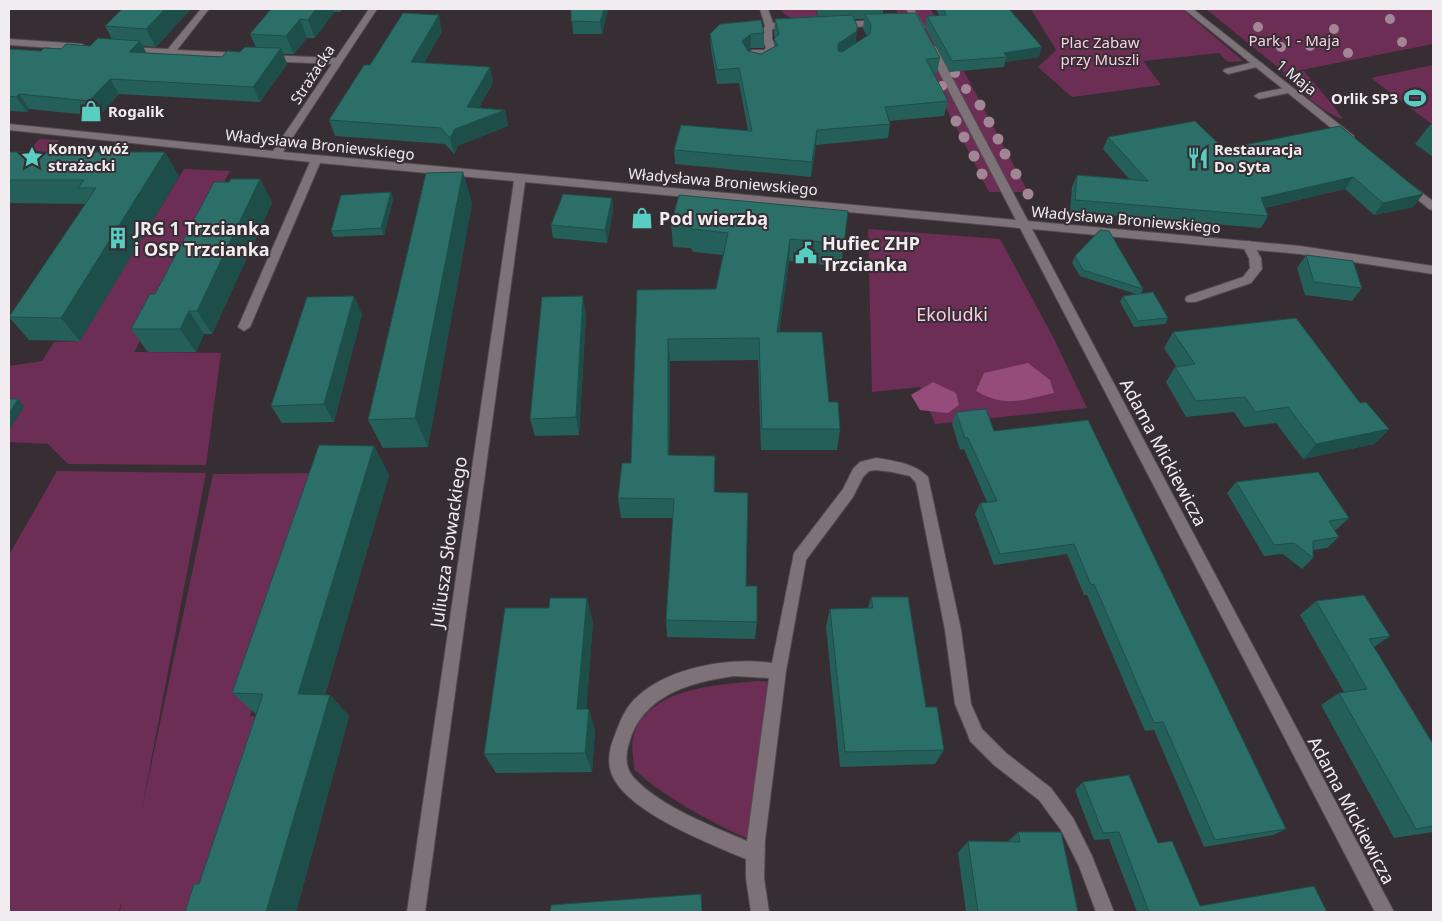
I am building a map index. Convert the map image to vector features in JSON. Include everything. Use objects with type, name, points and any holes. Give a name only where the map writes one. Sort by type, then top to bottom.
[{"type":"street","points":[[170,53],[205,9]]},
{"type":"street","name":"Strażacka","points":[[276,155],[372,9]]},
{"type":"street","points":[[764,9],[769,26],[766,32],[771,48],[766,53]]},
{"type":"street","name":"1 Maja","points":[[1188,9],[1361,147]]},
{"type":"street","name":"Adama Mickiewicza","points":[[912,17],[1385,912]]},
{"type":"street","points":[[826,26],[856,28],[891,22]]},
{"type":"street","points":[[769,26],[803,26]]},
{"type":"street","points":[[9,42],[92,48]]},
{"type":"street","points":[[112,49],[338,61]]},
{"type":"street","points":[[1228,71],[1258,64]]},
{"type":"street","points":[[1259,96],[1290,90]]},
{"type":"street","name":"Władysława Broniewskiego","points":[[9,127],[316,159],[1300,250],[1433,270]]},
{"type":"street","points":[[244,327],[316,159]]},
{"type":"street","points":[[1398,177],[1433,207]]},
{"type":"street","name":"Juliusza Słowackiego","points":[[416,912],[520,178]]},
{"type":"street","points":[[1191,299],[1246,280],[1256,269],[1255,258],[1248,245]]},
{"type":"street","points":[[760,912],[755,878],[756,854],[778,671],[799,558],[848,493],[858,473],[865,466],[876,464],[914,472],[924,481],[953,630],[963,704],[976,735],[1000,758],[1045,794],[1066,824],[1086,862],[1105,912]]},
{"type":"street","points":[[756,854],[706,833],[641,796],[620,773],[617,755],[622,737],[634,712],[650,696],[676,682],[721,670],[748,668],[778,671]]},
{"type":"green space","points":[[780,9],[815,9],[819,19],[802,20],[792,18]]},
{"type":"green space","points":[[896,9],[931,9],[1028,192],[989,192]]},
{"type":"green space","name":"Plac Zabaw przy Muszli","points":[[1031,9],[1182,9],[1243,61],[1228,62],[1219,53],[1143,61],[1161,85],[1072,97],[1038,67],[1056,50]]},
{"type":"green space","name":"Park 1 - Maja","points":[[1206,9],[1433,9],[1433,44],[1291,72],[1304,71],[1343,119],[1326,111],[1311,100],[1282,74],[1285,73]]},
{"type":"green space","name":"Orlik SP3","points":[[1433,65],[1433,125],[1371,78]]},
{"type":"green space","points":[[39,139],[59,140],[32,172],[13,173]]},
{"type":"green space","points":[[184,169],[230,171],[134,352],[221,353],[206,465],[68,464],[48,444],[9,442],[9,430],[24,406],[9,405],[9,366],[42,361],[54,342],[80,341]]},
{"type":"green space","name":"Ekoludki","points":[[868,229],[1000,239],[1053,337],[1087,408],[935,424],[920,387],[872,392]]},
{"type":"green space","points":[[57,471],[206,473],[141,813],[213,474],[332,473],[250,716],[281,719],[186,912],[120,911],[122,900],[119,911],[9,912],[9,555]]},
{"type":"green space","points":[[758,681],[776,682],[753,841],[690,810],[646,779],[634,769],[632,745],[640,721],[652,709],[667,699],[684,692],[703,688]]},
{"type":"shaded area","points":[[1028,363],[1050,380],[1054,393],[1023,400],[1005,401],[976,391],[984,373]]},
{"type":"shaded area","points":[[933,382],[956,393],[959,405],[948,413],[920,410],[911,395]]},
{"type":"building","points":[[122,9],[165,9],[146,29],[105,26]]},
{"type":"building","points":[[271,9],[316,9],[308,20],[300,19],[286,36],[250,34]]},
{"type":"building","points":[[571,9],[604,9],[600,22],[571,21]]},
{"type":"building","points":[[943,9],[1009,9],[1042,47],[1004,53],[1007,57],[952,61],[927,16],[946,15]]},
{"type":"building","points":[[403,13],[439,15],[411,62],[490,67],[467,107],[505,110],[455,129],[450,138],[441,128],[329,120],[364,65],[370,65]]},
{"type":"building","points":[[916,13],[940,58],[926,59],[948,101],[885,107],[890,124],[817,130],[812,162],[674,150],[681,125],[752,131],[739,68],[717,70],[710,34],[720,24],[761,20],[764,33],[751,34],[742,41],[748,51],[761,54],[778,45],[774,39],[779,34],[775,19],[852,15],[857,25],[857,31],[838,44],[838,51],[842,52],[870,34],[871,25],[865,14]]},
{"type":"building","points":[[98,38],[140,41],[129,52],[222,57],[227,51],[240,52],[245,47],[281,48],[253,87],[110,79],[89,101],[19,94],[16,97],[9,96],[9,49],[41,51],[44,48],[61,49],[66,44],[90,46]]},
{"type":"building","points":[[1195,121],[1224,149],[1340,126],[1423,194],[1383,203],[1353,177],[1261,198],[1268,216],[1075,200],[1077,175],[1148,181],[1108,137]]},
{"type":"building","points":[[9,152],[165,152],[61,318],[9,317],[96,188],[78,188],[84,180],[9,180]]},
{"type":"building","points":[[463,172],[415,418],[368,420],[426,173]]},
{"type":"building","points":[[231,179],[260,179],[197,311],[189,311],[180,329],[131,329],[150,294],[155,294],[214,182],[229,182]]},
{"type":"building","points":[[391,192],[381,228],[331,231],[341,195]]},
{"type":"building","points":[[563,194],[612,198],[605,230],[551,225]]},
{"type":"building","points":[[679,195],[848,211],[844,244],[790,239],[777,332],[822,332],[829,402],[838,402],[840,429],[762,429],[759,338],[668,339],[668,455],[715,456],[714,492],[748,493],[746,586],[757,586],[757,622],[666,620],[674,499],[618,498],[622,463],[631,463],[637,290],[716,289],[728,233],[693,229],[689,226],[671,224]]},
{"type":"building","points":[[1100,230],[1109,231],[1143,289],[1083,270],[1075,256]]},
{"type":"building","points":[[1306,255],[1353,261],[1362,288],[1314,282]]},
{"type":"building","points":[[1153,292],[1168,318],[1138,321],[1123,296]]},
{"type":"building","points":[[354,296],[324,404],[271,406],[307,297]]},
{"type":"building","points":[[583,296],[576,417],[530,419],[542,297]]},
{"type":"building","points":[[1296,318],[1360,403],[1366,402],[1389,429],[1316,444],[1288,407],[1255,412],[1245,397],[1196,401],[1175,367],[1195,364],[1173,332]]},
{"type":"building","points":[[9,399],[18,399],[9,414]]},
{"type":"building","points":[[986,409],[994,431],[1088,420],[1286,829],[1215,840],[1163,722],[1154,723],[1094,584],[1091,585],[1074,544],[1000,554],[980,503],[997,501],[968,438],[965,438],[956,412]]},
{"type":"building","points":[[319,445],[374,446],[298,694],[330,695],[266,912],[185,912],[194,884],[199,884],[263,694],[232,693]]},
{"type":"building","points":[[1318,472],[1349,518],[1329,521],[1339,537],[1313,541],[1313,558],[1294,543],[1274,545],[1236,482]]},
{"type":"building","points":[[1364,595],[1390,636],[1369,639],[1433,744],[1433,826],[1416,829],[1339,693],[1367,689],[1316,601]]},
{"type":"building","points":[[871,597],[908,597],[926,707],[937,707],[944,750],[845,752],[830,609],[873,608]]},
{"type":"building","points":[[550,598],[587,598],[577,709],[589,709],[585,753],[484,754],[505,608],[549,608]]},
{"type":"building","points":[[1129,775],[1158,843],[1172,841],[1200,906],[1314,886],[1327,912],[1149,912],[1119,832],[1103,833],[1083,782]]},
{"type":"building","points":[[1018,832],[1061,832],[1078,912],[978,912],[968,841],[1020,842]]},
{"type":"building","points":[[701,894],[702,912],[550,912],[551,905]]},
{"type":"place","name":"Orlik SP3","points":[[1415,98]]},
{"type":"place","name":"Rogalik","points":[[91,111]]},
{"type":"place","name":"Konny wóż strażacki","points":[[32,157]]},
{"type":"place","name":"Restauracja Do Syta","points":[[1198,158]]},
{"type":"place","name":"Pod wierzbą","points":[[642,218]]},
{"type":"place","name":"JRG 1 Trzcianka i OSP Trzcianka","points":[[118,238]]},
{"type":"place","name":"Hufiec ZHP Trzcianka","points":[[806,253]]}]
